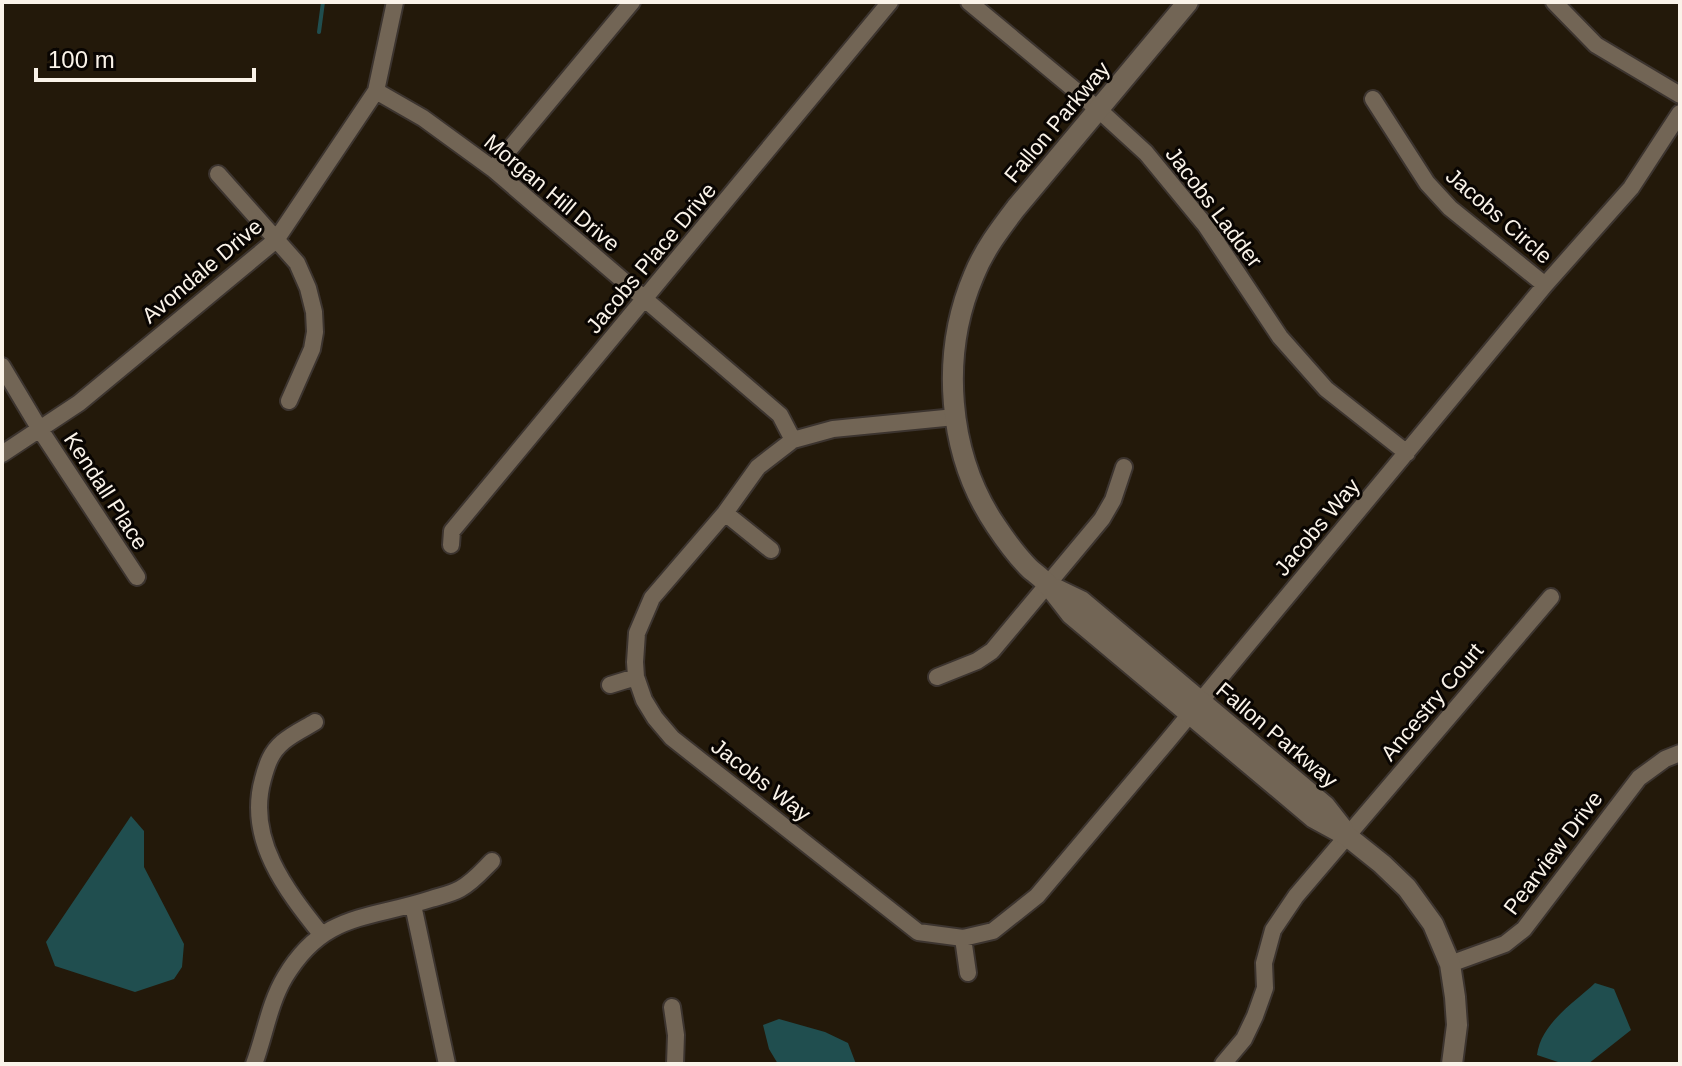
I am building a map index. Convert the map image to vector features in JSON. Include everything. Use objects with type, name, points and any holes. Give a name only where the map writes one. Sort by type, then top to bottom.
[{"type":"street","name":"Avondale Drive","points":[[2,454],[79,403],[276,240],[376,91],[395,2]]},
{"type":"street","points":[[493,169],[632,2]]},
{"type":"street","name":"Jacobs Place Drive","points":[[451,545],[452,531],[890,2]]},
{"type":"street","name":"Jacobs Ladder","points":[[969,2],[1146,153],[1206,226],[1280,337],[1326,389],[1407,453]]},
{"type":"street","name":"Fallon Parkway","points":[[1188,2],[1016,208],[991,242],[974,275],[958,322],[953,369],[955,417],[965,465],[994,524],[1028,567],[1048,585],[1081,601],[1195,708],[1325,806],[1347,836],[1407,888],[1433,924],[1450,964],[1457,1025],[1452,1064]]},
{"type":"street","points":[[1554,2],[1596,45],[1680,95]]},
{"type":"street","name":"Morgan Hill Drive","points":[[376,91],[423,118],[493,169],[780,415],[793,440]]},
{"type":"street","name":"Jacobs Circle","points":[[1373,99],[1427,183],[1450,208],[1545,285]]},
{"type":"street","name":"Jacobs Way","points":[[955,417],[833,429],[793,440],[758,467],[725,513],[652,598],[637,633],[635,662],[636,677],[644,700],[672,738],[918,932],[963,938],[993,931],[1037,896],[1545,285],[1631,188],[1680,113]]},
{"type":"street","points":[[218,174],[297,263],[308,288],[315,332],[312,349],[289,401]]},
{"type":"street","points":[[2,366],[39,428]]},
{"type":"street","name":"Kendall Place","points":[[39,428],[137,577]]},
{"type":"street","points":[[937,677],[977,661],[992,651],[1102,519],[1113,500],[1124,467]]},
{"type":"street","points":[[725,513],[771,550]]},
{"type":"street","name":"Ancestry Court","points":[[1223,1064],[1244,1039],[1255,1016],[1265,988],[1264,963],[1273,930],[1296,896],[1551,597]]},
{"type":"street","points":[[610,685],[636,677]]},
{"type":"street","points":[[315,722],[284,741],[269,758],[261,786],[259,814],[263,843],[275,870],[321,934]]},
{"type":"street","name":"Pearview Drive","points":[[1450,964],[1505,944],[1524,929],[1639,778],[1665,759],[1680,753]]},
{"type":"street","points":[[254,1064],[264,1040],[272,1003],[284,978],[299,956],[321,934],[343,922],[459,890],[492,861]]},
{"type":"street","points":[[413,905],[447,1064]]},
{"type":"street","points":[[963,938],[968,973]]},
{"type":"street","points":[[672,1007],[676,1035],[675,1064]]},
{"type":"water","points":[[131,816],[144,831],[144,867],[184,944],[182,967],[174,979],[135,992],[55,966],[46,942]]},
{"type":"water","points":[[1595,983],[1614,989],[1631,1030],[1588,1064],[1564,1064],[1537,1055],[1552,1023]]},
{"type":"water","points":[[779,1019],[825,1032],[848,1043],[856,1064],[778,1064],[769,1049],[763,1025]]},
{"type":"waterway","points":[[319,32],[323,2]]}]
